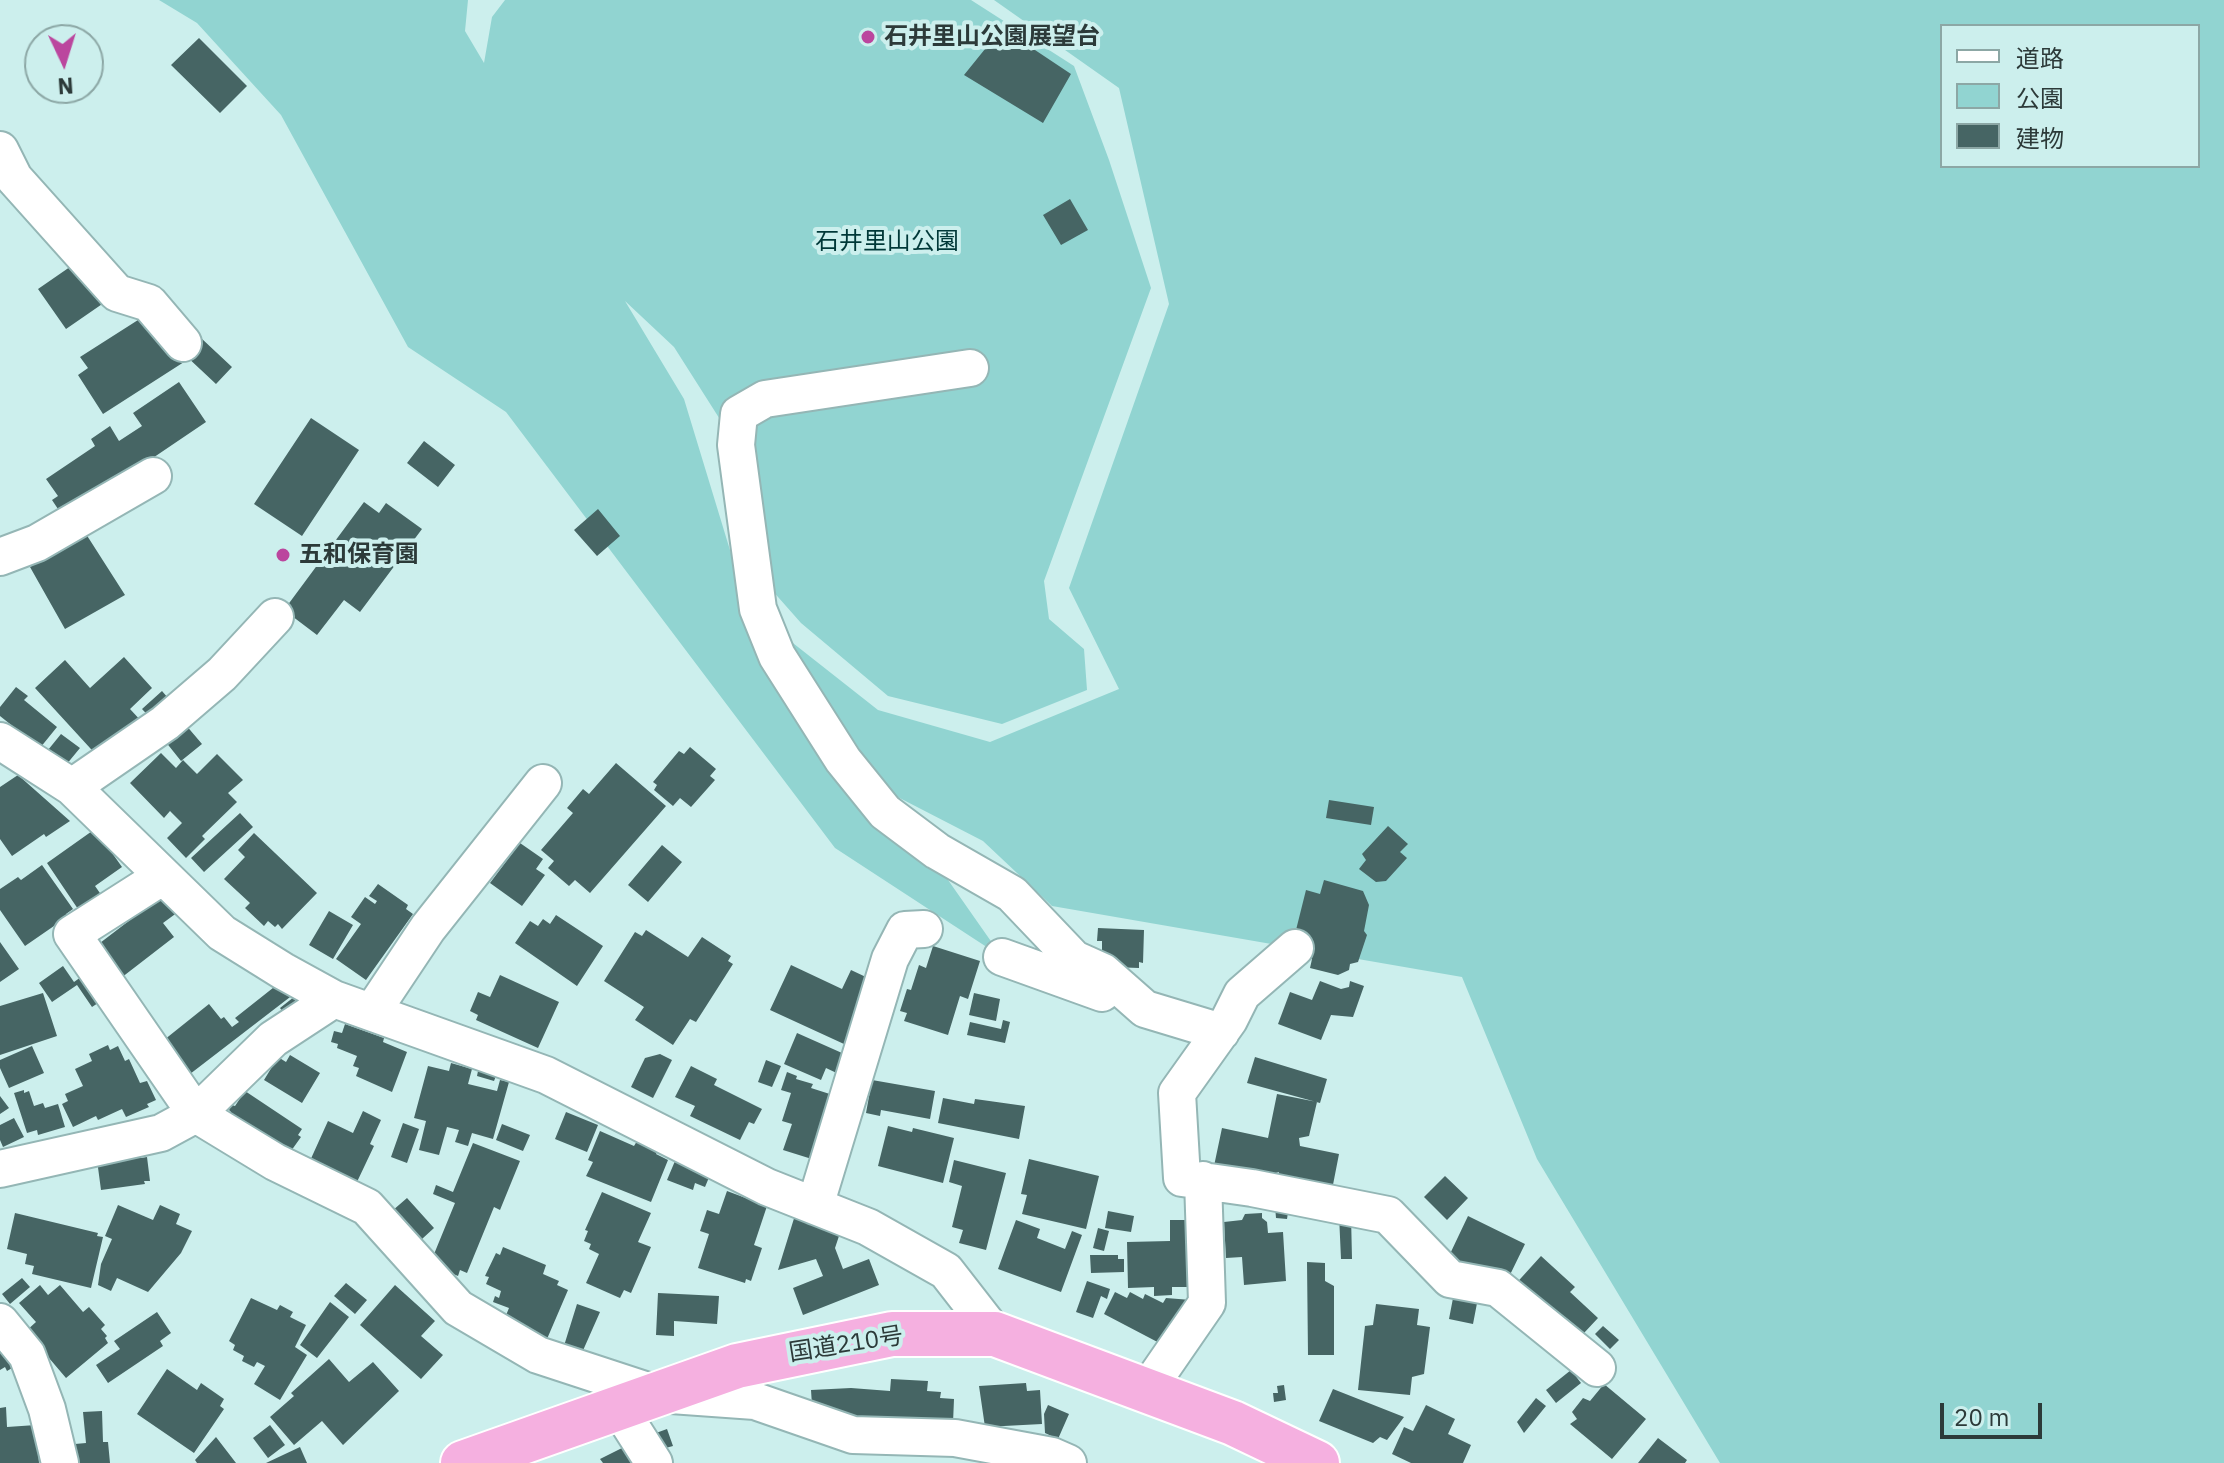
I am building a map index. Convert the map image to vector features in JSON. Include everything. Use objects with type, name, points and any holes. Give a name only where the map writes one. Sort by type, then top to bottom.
[{"type":"highway","name":"国道210号","points":[[463,1463],[737,1366],[892,1334],[995,1334],[1233,1423],[1317,1463]]},
{"type":"street","points":[[0,150],[14,178],[117,293],[149,303],[183,343]]},
{"type":"street","points":[[970,368],[765,399],[739,414],[736,445],[758,609],[777,656],[843,760],[885,812],[937,851],[1012,894],[1074,959],[1103,972],[1145,1009]]},
{"type":"street","points":[[0,557],[37,543],[153,476]]},
{"type":"street","points":[[72,787],[165,723],[222,674],[275,617]]},
{"type":"street","points":[[0,741],[72,787],[222,933],[334,999],[546,1075],[767,1187],[868,1227],[946,1271],[995,1334]]},
{"type":"street","points":[[372,1012],[428,928],[543,783]]},
{"type":"street","points":[[163,876],[72,934],[196,1114],[275,1162],[367,1207],[458,1308],[538,1355],[638,1401],[755,1401],[853,1435],[955,1438],[1052,1456],[1068,1463]]},
{"type":"street","points":[[815,1206],[890,959],[905,930],[924,929]]},
{"type":"street","points":[[1295,948],[1242,994],[1221,1032],[1177,1093],[1182,1178],[1388,1215],[1450,1279],[1498,1288],[1597,1368]]},
{"type":"street","points":[[1002,957],[1145,1009],[1221,1032]]},
{"type":"street","points":[[0,1169],[161,1133],[196,1114],[273,1039],[334,999]]},
{"type":"street","points":[[1147,1390],[1207,1303],[1203,1180]]},
{"type":"street","points":[[0,1322],[27,1355],[47,1409],[60,1463]]},
{"type":"street","points":[[638,1401],[654,1463]]},
{"type":"green space","name":"石井里山公園","points":[[159,0],[468,0],[465,31],[484,63],[492,17],[505,0],[971,0],[1074,66],[1151,288],[1044,581],[1049,619],[1084,649],[1087,690],[1002,724],[888,696],[801,623],[748,563],[728,432],[674,347],[625,301],[684,399],[740,583],[1002,957],[835,848],[506,412],[408,347],[281,115],[197,23]]},
{"type":"green space","points":[[994,0],[2224,0],[2224,1463],[1720,1463],[1537,1159],[1462,977],[1052,906],[983,841],[888,792],[784,636],[878,710],[990,742],[1119,689],[1069,588],[1169,304],[1119,88]]},
{"type":"building","points":[[1002,28],[1071,74],[1043,123],[964,75]]},
{"type":"building","points":[[199,38],[247,86],[220,113],[171,65]]},
{"type":"building","points":[[1070,199],[1088,230],[1061,245],[1043,215]]},
{"type":"building","points":[[80,260],[108,300],[66,329],[38,289]]},
{"type":"building","points":[[149,313],[184,362],[103,414],[78,375],[88,368],[80,357]]},
{"type":"building","points":[[201,338],[232,367],[216,384],[185,355]]},
{"type":"building","points":[[179,382],[206,422],[64,518],[52,500],[58,496],[46,479],[95,446],[91,439],[110,426],[119,441],[142,426],[133,413]]},
{"type":"building","points":[[311,418],[359,450],[302,536],[254,504]]},
{"type":"building","points":[[424,441],[455,465],[438,487],[407,463]]},
{"type":"building","points":[[364,502],[379,513],[386,503],[422,529],[360,612],[344,600],[317,635],[284,610]]},
{"type":"building","points":[[598,509],[620,536],[597,556],[574,530]]},
{"type":"building","points":[[86,534],[125,595],[65,629],[30,567]]},
{"type":"building","points":[[124,657],[152,688],[130,709],[143,723],[101,760],[35,688],[65,660],[90,688]]},
{"type":"building","points":[[16,687],[28,696],[24,700],[57,727],[40,748],[0,716],[0,707]]},
{"type":"building","points":[[162,691],[174,705],[155,723],[142,709]]},
{"type":"building","points":[[185,724],[202,744],[181,761],[165,741]]},
{"type":"building","points":[[61,734],[80,748],[66,765],[48,750]]},
{"type":"building","points":[[690,747],[716,769],[710,776],[715,780],[691,807],[680,798],[673,806],[654,790],[657,785],[653,782],[679,751],[684,754]]},
{"type":"building","points":[[161,753],[176,768],[183,760],[197,774],[217,754],[243,780],[228,793],[237,802],[202,836],[205,839],[186,858],[167,838],[182,823],[170,811],[164,818],[130,783]]},
{"type":"building","points":[[616,763],[666,806],[590,893],[575,880],[569,886],[548,868],[554,861],[541,850],[573,813],[567,808],[583,789],[589,794]]},
{"type":"building","points":[[18,775],[70,821],[12,856],[0,839],[0,787]]},
{"type":"building","points":[[1329,800],[1374,807],[1371,825],[1326,818]]},
{"type":"building","points":[[240,813],[253,827],[204,872],[191,858]]},
{"type":"building","points":[[1388,826],[1408,844],[1400,852],[1407,858],[1386,881],[1376,882],[1359,869],[1366,860],[1362,854]]},
{"type":"building","points":[[95,829],[122,867],[95,886],[102,896],[80,912],[47,863]]},
{"type":"building","points":[[254,833],[317,893],[282,929],[268,921],[264,926],[245,908],[250,903],[224,879],[245,857],[238,850]]},
{"type":"building","points":[[520,843],[543,859],[536,869],[545,875],[522,906],[490,883]]},
{"type":"building","points":[[662,845],[682,862],[648,902],[628,885]]},
{"type":"building","points":[[42,865],[73,909],[66,914],[67,917],[25,946],[0,910],[0,889],[18,877],[21,880]]},
{"type":"building","points":[[1324,880],[1363,891],[1369,905],[1364,931],[1367,935],[1358,962],[1350,964],[1349,970],[1338,975],[1310,968],[1312,959],[1302,957],[1308,934],[1296,930],[1306,890],[1320,894]]},
{"type":"building","points":[[378,884],[408,905],[406,909],[413,914],[366,980],[336,959],[361,924],[351,917],[365,897],[375,904],[377,901],[369,896]]},
{"type":"building","points":[[164,894],[178,912],[163,923],[174,937],[108,988],[83,956]]},
{"type":"building","points":[[329,911],[353,925],[333,959],[309,945]]},
{"type":"building","points":[[556,915],[603,946],[577,986],[515,943],[530,921],[538,926],[543,919],[550,924]]},
{"type":"building","points":[[1098,928],[1144,930],[1143,963],[1139,962],[1139,968],[1112,967],[1102,959],[1102,941],[1097,941]]},
{"type":"building","points":[[646,930],[688,957],[702,937],[731,956],[728,961],[733,964],[696,1022],[690,1019],[673,1045],[635,1020],[644,1007],[604,981],[635,932],[642,936]]},
{"type":"building","points":[[0,942],[19,969],[0,982]]},
{"type":"building","points":[[933,946],[980,961],[968,999],[960,996],[948,1035],[904,1021],[907,1013],[900,1011],[919,965],[926,968]]},
{"type":"building","points":[[791,965],[842,989],[851,970],[868,978],[870,990],[844,1044],[770,1010]]},
{"type":"building","points":[[63,966],[74,982],[81,977],[104,999],[92,1007],[77,985],[52,1002],[39,983]]},
{"type":"building","points":[[500,975],[559,1002],[538,1048],[476,1020],[478,1015],[470,1011],[478,992],[490,997]]},
{"type":"building","points":[[283,980],[294,994],[190,1074],[164,1040],[209,1004],[232,1027],[239,1022],[235,1018]]},
{"type":"building","points":[[1320,981],[1341,989],[1349,987],[1350,981],[1364,986],[1353,1017],[1331,1015],[1321,1040],[1278,1024],[1290,992],[1312,1000]]},
{"type":"building","points":[[43,993],[57,1036],[0,1055],[0,1006]]},
{"type":"building","points":[[299,993],[302,997],[283,1012],[280,1008]]},
{"type":"building","points":[[974,993],[1000,999],[996,1021],[969,1015]]},
{"type":"building","points":[[1003,1020],[1010,1022],[1005,1043],[967,1035],[970,1022],[1001,1029]]},
{"type":"building","points":[[345,1024],[384,1038],[383,1042],[407,1052],[392,1092],[356,1076],[359,1068],[353,1066],[357,1056],[337,1048],[338,1044],[331,1042],[334,1031],[342,1033]]},
{"type":"building","points":[[797,1033],[851,1057],[843,1076],[826,1068],[821,1080],[784,1064]]},
{"type":"building","points":[[108,1045],[110,1050],[118,1046],[125,1061],[129,1059],[140,1083],[147,1081],[156,1100],[147,1104],[149,1107],[126,1117],[122,1109],[73,1127],[62,1104],[68,1101],[65,1094],[83,1086],[75,1069],[92,1061],[89,1054]]},
{"type":"building","points":[[32,1046],[44,1073],[9,1088],[0,1068],[0,1060]]},
{"type":"building","points":[[660,1054],[672,1060],[653,1098],[631,1087],[645,1058]]},
{"type":"building","points":[[290,1055],[320,1073],[302,1103],[264,1080],[278,1057],[286,1062]]},
{"type":"building","points":[[1255,1057],[1327,1079],[1320,1103],[1247,1083]]},
{"type":"building","points":[[766,1060],[781,1066],[772,1087],[758,1082]]},
{"type":"building","points":[[451,1063],[472,1069],[468,1084],[497,1091],[500,1080],[509,1082],[493,1139],[472,1133],[468,1146],[455,1142],[459,1130],[447,1127],[439,1155],[419,1150],[426,1121],[414,1118],[428,1066],[449,1071]]},
{"type":"building","points":[[691,1066],[717,1079],[714,1085],[762,1109],[754,1124],[749,1122],[740,1140],[690,1116],[695,1106],[675,1097]]},
{"type":"building","points":[[478,1071],[496,1076],[494,1081],[477,1076]]},
{"type":"building","points":[[787,1072],[797,1076],[796,1079],[813,1084],[811,1088],[836,1096],[815,1160],[783,1150],[792,1124],[782,1121],[791,1093],[781,1090]]},
{"type":"building","points":[[872,1080],[935,1091],[930,1119],[881,1110],[880,1116],[866,1113]]},
{"type":"building","points":[[24,1090],[24,1093],[29,1091],[34,1106],[43,1103],[45,1108],[58,1104],[65,1127],[38,1135],[37,1130],[27,1133],[14,1093]]},
{"type":"building","points":[[245,1091],[302,1129],[298,1135],[301,1137],[291,1151],[227,1118],[232,1105],[235,1106]]},
{"type":"building","points":[[1277,1094],[1317,1102],[1309,1136],[1299,1138],[1300,1146],[1339,1154],[1331,1195],[1276,1184],[1279,1172],[1263,1177],[1214,1166],[1222,1128],[1268,1138]]},
{"type":"building","points":[[0,1096],[9,1108],[0,1114]]},
{"type":"building","points":[[943,1098],[974,1104],[975,1099],[1025,1106],[1019,1139],[938,1123]]},
{"type":"building","points":[[363,1111],[381,1120],[370,1144],[374,1146],[356,1184],[309,1163],[328,1121],[353,1133]]},
{"type":"building","points":[[566,1112],[598,1125],[587,1152],[555,1139]]},
{"type":"building","points":[[14,1118],[24,1137],[3,1147],[0,1125]]},
{"type":"building","points":[[403,1123],[419,1129],[407,1163],[391,1157]]},
{"type":"building","points":[[502,1124],[530,1135],[523,1151],[496,1140]]},
{"type":"building","points":[[888,1126],[912,1132],[913,1128],[954,1138],[943,1183],[878,1166]]},
{"type":"building","points":[[600,1131],[634,1146],[637,1141],[658,1150],[656,1154],[668,1160],[651,1202],[586,1176],[593,1162],[588,1160]]},
{"type":"building","points":[[473,1143],[520,1161],[500,1210],[494,1207],[467,1273],[460,1270],[458,1276],[439,1268],[442,1263],[432,1259],[455,1203],[433,1194],[436,1185],[453,1192]]},
{"type":"building","points":[[141,1155],[141,1158],[147,1157],[150,1181],[101,1190],[97,1160]]},
{"type":"building","points":[[1029,1159],[1099,1176],[1086,1229],[1022,1214],[1027,1195],[1021,1194]]},
{"type":"building","points":[[954,1160],[1006,1173],[986,1250],[959,1243],[963,1230],[952,1227],[962,1186],[949,1182]]},
{"type":"building","points":[[675,1161],[710,1175],[705,1187],[695,1183],[693,1190],[667,1180]]},
{"type":"building","points":[[1445,1176],[1468,1198],[1447,1220],[1424,1197]]},
{"type":"building","points":[[727,1191],[767,1206],[754,1245],[762,1248],[751,1281],[746,1279],[745,1283],[698,1268],[709,1234],[700,1231],[707,1210],[719,1214]]},
{"type":"building","points":[[602,1192],[651,1213],[638,1242],[651,1247],[631,1293],[624,1290],[620,1298],[586,1283],[599,1254],[589,1249],[591,1244],[584,1241],[588,1231],[585,1230]]},
{"type":"building","points":[[407,1198],[434,1228],[422,1239],[419,1236],[415,1239],[392,1211]]},
{"type":"building","points":[[118,1205],[153,1220],[160,1205],[180,1214],[176,1224],[192,1231],[181,1253],[148,1292],[117,1278],[111,1291],[98,1285],[101,1264],[112,1239],[105,1236]]},
{"type":"building","points":[[1275,1206],[1289,1206],[1287,1219],[1276,1218]]},
{"type":"building","points":[[1108,1211],[1134,1216],[1131,1232],[1105,1228]]},
{"type":"building","points":[[796,1212],[840,1233],[835,1248],[843,1269],[869,1259],[879,1285],[803,1315],[793,1288],[823,1276],[816,1259],[778,1270]]},
{"type":"building","points":[[15,1213],[98,1233],[97,1236],[103,1237],[91,1288],[32,1274],[34,1266],[25,1264],[27,1254],[7,1249]]},
{"type":"building","points":[[1262,1213],[1268,1233],[1283,1232],[1286,1281],[1244,1285],[1242,1257],[1226,1258],[1224,1222],[1242,1220],[1245,1214]]},
{"type":"building","points":[[1339,1215],[1351,1215],[1352,1259],[1341,1259]]},
{"type":"building","points":[[1468,1216],[1525,1244],[1506,1283],[1449,1256]]},
{"type":"building","points":[[1016,1220],[1040,1229],[1037,1238],[1065,1249],[1072,1231],[1082,1235],[1061,1292],[998,1269]]},
{"type":"building","points":[[1170,1220],[1190,1220],[1190,1287],[1172,1287],[1172,1295],[1154,1296],[1154,1287],[1128,1288],[1127,1242],[1170,1241]]},
{"type":"building","points":[[1098,1228],[1109,1231],[1104,1251],[1093,1248]]},
{"type":"building","points":[[503,1247],[546,1265],[543,1274],[559,1281],[557,1285],[568,1290],[547,1339],[504,1320],[509,1308],[493,1302],[495,1296],[499,1298],[501,1291],[486,1284],[489,1277],[485,1276],[496,1253],[500,1255]]},
{"type":"building","points":[[1090,1255],[1118,1255],[1118,1259],[1124,1259],[1124,1272],[1091,1273]]},
{"type":"building","points":[[1541,1256],[1575,1287],[1570,1292],[1598,1318],[1584,1333],[1565,1317],[1558,1324],[1512,1288]]},
{"type":"building","points":[[1307,1262],[1325,1263],[1325,1281],[1334,1286],[1334,1355],[1308,1355]]},
{"type":"building","points":[[22,1278],[30,1287],[10,1304],[2,1294]]},
{"type":"building","points":[[1087,1281],[1110,1289],[1107,1299],[1101,1296],[1093,1318],[1076,1312]]},
{"type":"building","points":[[346,1283],[367,1300],[355,1314],[334,1296]]},
{"type":"building","points":[[40,1285],[48,1295],[60,1285],[83,1312],[89,1307],[105,1325],[101,1329],[108,1343],[66,1378],[26,1331],[36,1322],[19,1303]]},
{"type":"building","points":[[395,1285],[435,1321],[421,1336],[443,1355],[421,1379],[360,1325]]},
{"type":"building","points":[[1115,1292],[1127,1298],[1130,1292],[1143,1299],[1145,1294],[1163,1303],[1166,1298],[1191,1300],[1167,1347],[1104,1314]]},
{"type":"building","points":[[658,1293],[719,1296],[717,1324],[674,1321],[674,1336],[656,1335]]},
{"type":"building","points":[[1454,1293],[1478,1298],[1473,1324],[1449,1319]]},
{"type":"building","points":[[251,1298],[277,1310],[280,1305],[293,1312],[290,1317],[306,1325],[295,1347],[307,1355],[280,1400],[254,1384],[265,1366],[257,1362],[254,1367],[242,1361],[244,1356],[233,1350],[235,1345],[229,1341]]},
{"type":"building","points":[[330,1302],[349,1317],[317,1358],[300,1345]]},
{"type":"building","points":[[577,1304],[600,1312],[581,1355],[563,1349]]},
{"type":"building","points":[[1376,1304],[1419,1309],[1417,1325],[1430,1327],[1424,1374],[1412,1377],[1410,1395],[1358,1390],[1365,1326],[1373,1325]]},
{"type":"building","points":[[157,1312],[171,1333],[160,1341],[163,1346],[108,1383],[96,1365],[120,1349],[114,1341]]},
{"type":"building","points":[[1603,1326],[1619,1340],[1610,1349],[1595,1334]]},
{"type":"building","points":[[0,1349],[19,1364],[7,1371],[5,1367],[0,1370]]},
{"type":"building","points":[[329,1359],[349,1382],[373,1362],[399,1391],[343,1445],[322,1421],[294,1445],[270,1417]]},
{"type":"building","points":[[167,1369],[197,1390],[201,1383],[224,1399],[220,1406],[224,1409],[194,1453],[137,1414]]},
{"type":"building","points":[[1571,1370],[1581,1383],[1556,1403],[1546,1390]]},
{"type":"building","points":[[891,1379],[928,1381],[927,1391],[941,1392],[940,1398],[954,1399],[953,1423],[851,1416],[812,1405],[811,1390],[851,1388],[890,1391]]},
{"type":"building","points":[[1026,1383],[1027,1391],[1040,1390],[1042,1424],[985,1427],[979,1386]]},
{"type":"building","points":[[1604,1384],[1646,1419],[1612,1459],[1570,1424],[1577,1419],[1572,1412],[1583,1398],[1590,1401]]},
{"type":"building","points":[[1284,1385],[1286,1400],[1274,1402],[1273,1393],[1278,1393],[1277,1386]]},
{"type":"building","points":[[1333,1389],[1404,1417],[1387,1440],[1380,1437],[1373,1443],[1319,1421]]},
{"type":"building","points":[[1536,1398],[1546,1406],[1524,1433],[1517,1422]]},
{"type":"building","points":[[1048,1405],[1069,1414],[1058,1439],[1045,1433],[1044,1414]]},
{"type":"building","points":[[1426,1405],[1455,1419],[1448,1434],[1471,1445],[1463,1463],[1411,1463],[1392,1454],[1404,1427],[1413,1431]]},
{"type":"building","points":[[6,1407],[7,1427],[36,1425],[39,1463],[0,1463],[0,1408]]},
{"type":"building","points":[[102,1411],[103,1442],[108,1442],[110,1463],[77,1463],[75,1444],[86,1443],[83,1412]]},
{"type":"building","points":[[270,1425],[285,1445],[268,1458],[253,1438]]},
{"type":"building","points":[[667,1429],[673,1446],[662,1449],[656,1433]]},
{"type":"building","points":[[216,1437],[236,1463],[197,1463],[195,1460]]},
{"type":"building","points":[[1658,1438],[1687,1460],[1685,1463],[1638,1463]]},
{"type":"building","points":[[628,1445],[640,1463],[603,1463],[600,1459]]},
{"type":"building","points":[[300,1447],[307,1463],[266,1463]]},
{"type":"place","name":"石井里山公園展望台","points":[[868,37]]},
{"type":"place","name":"五和保育園","points":[[283,555]]}]
